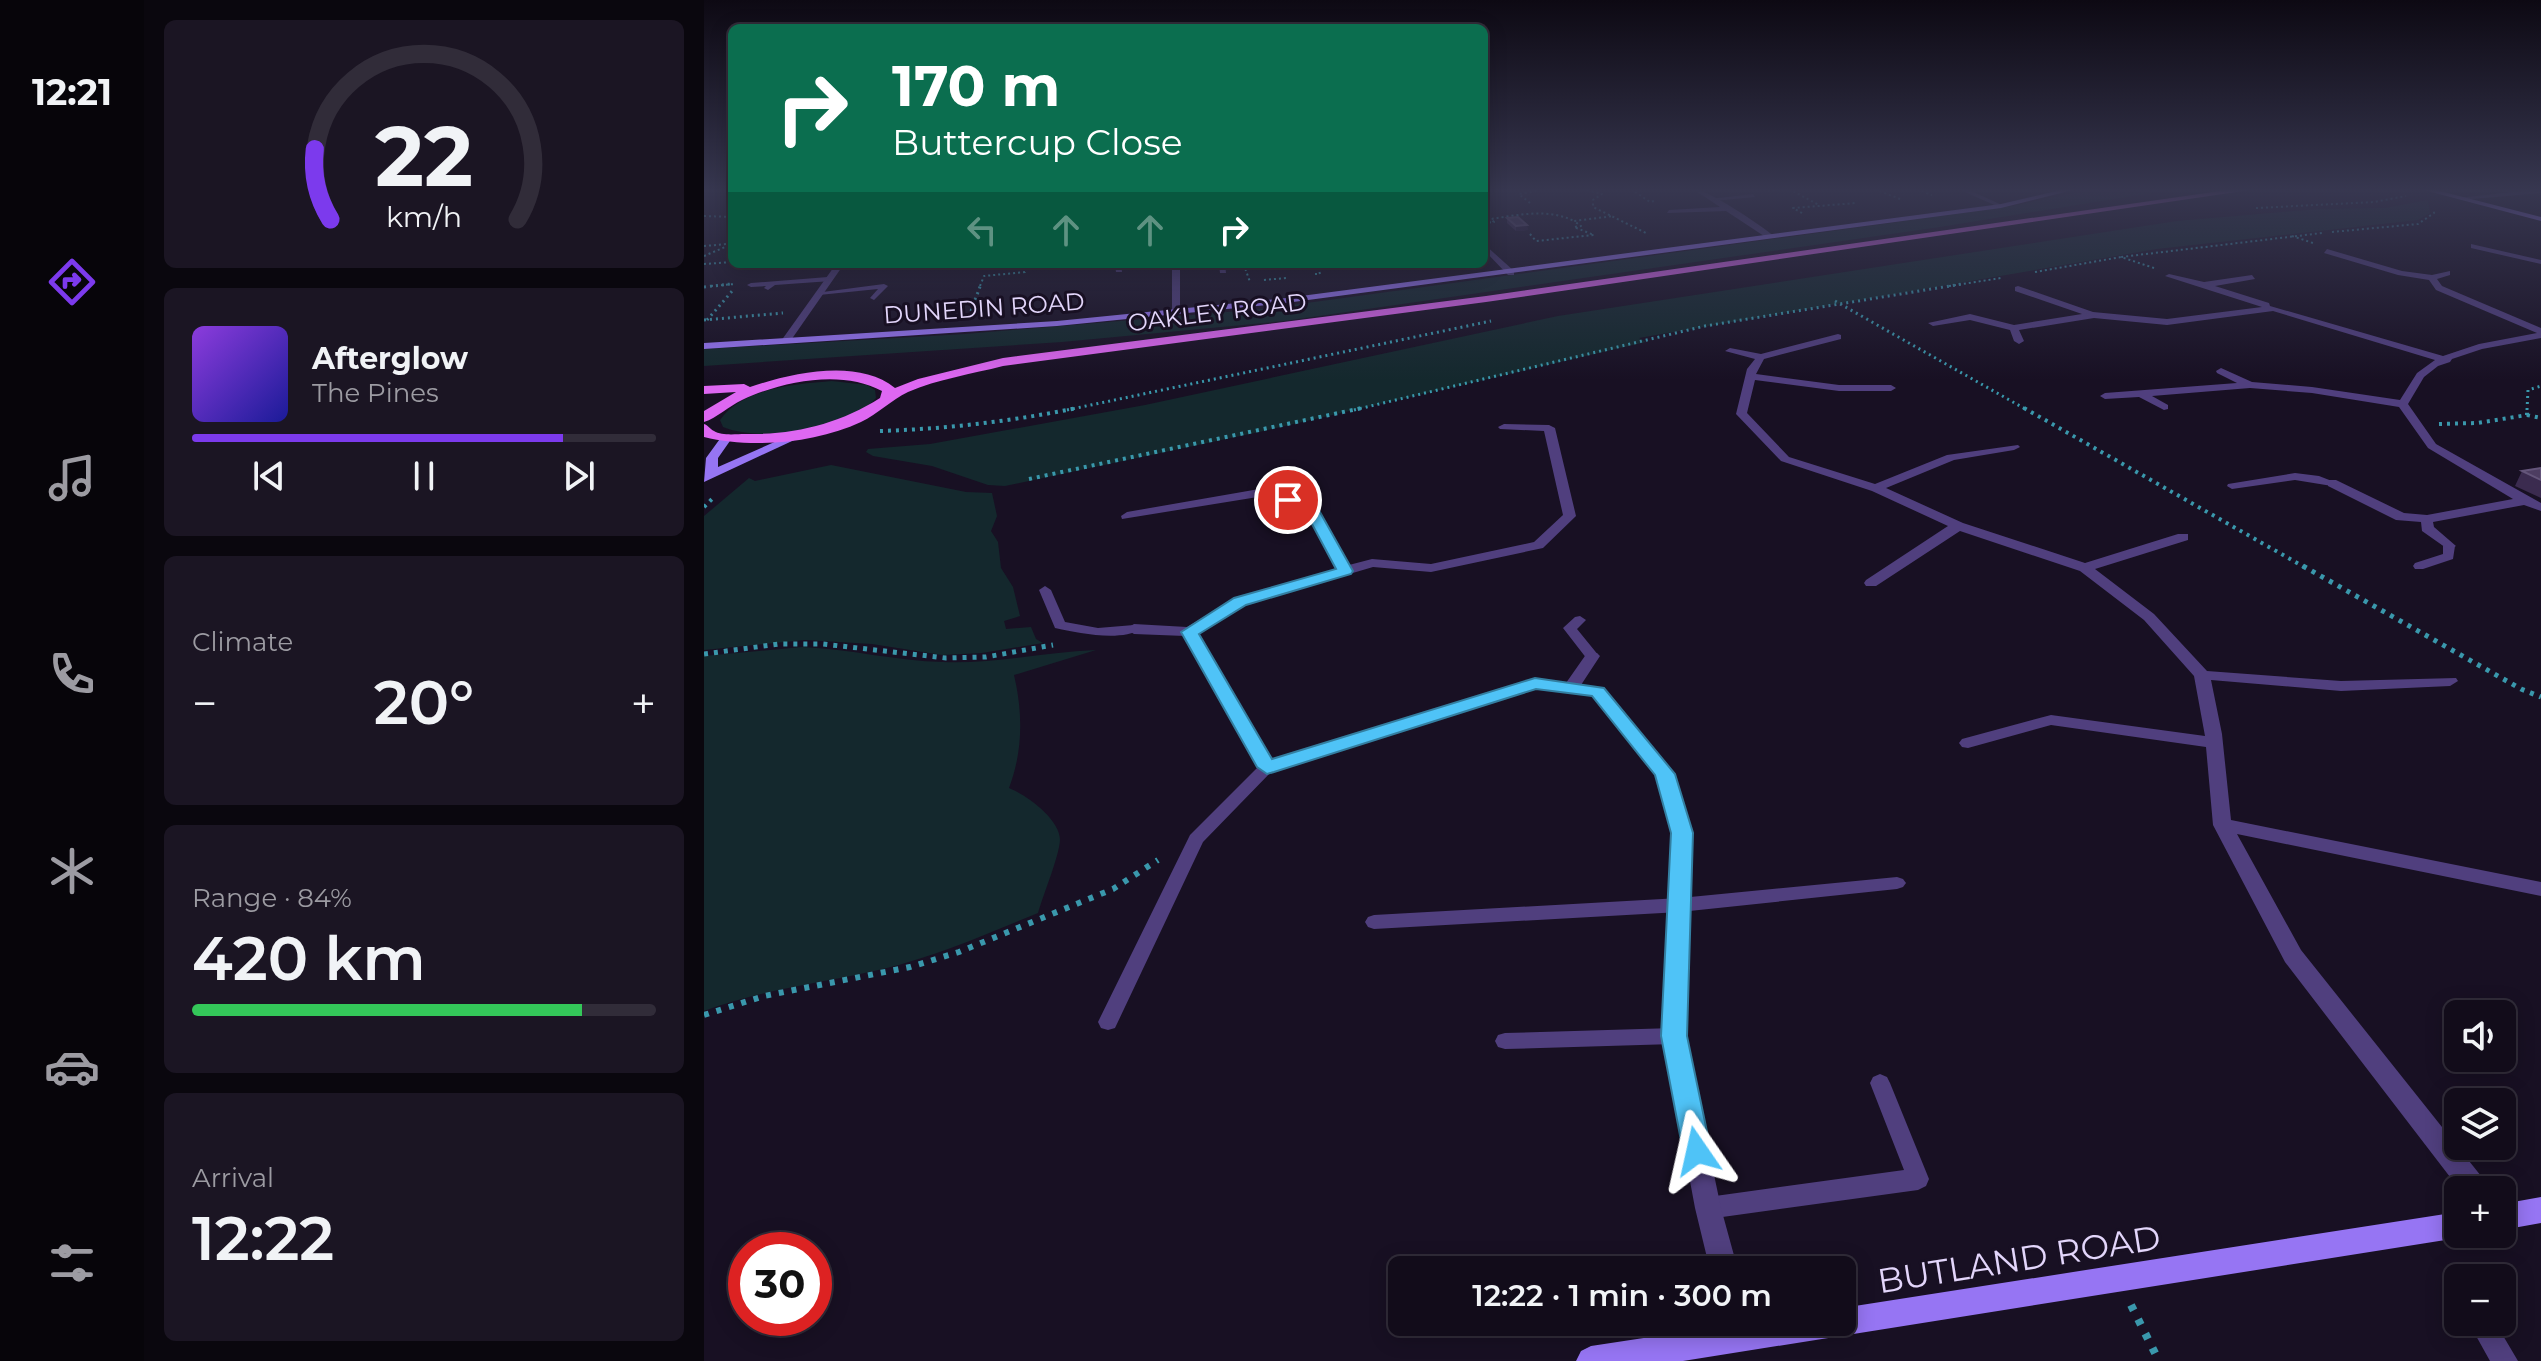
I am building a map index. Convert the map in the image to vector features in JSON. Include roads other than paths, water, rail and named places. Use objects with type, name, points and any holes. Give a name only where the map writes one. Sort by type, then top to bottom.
[{"type":"main road","name":"OAKLEY ROAD","points":[[767,386],[820,377],[948,374],[1066,352],[1486,299],[1810,253]]},
{"type":"main road","name":"OAKLEY ROAD","points":[[726,438],[772,439],[856,419],[887,398],[948,374]]},
{"type":"main road","points":[[865,377],[881,382],[889,389],[887,398]]},
{"type":"main road","points":[[704,390],[767,386]]},
{"type":"main road","points":[[704,417],[718,406],[767,386]]},
{"type":"main road","points":[[704,428],[709,434],[726,438]]},
{"type":"street","points":[[1491,253],[1511,273]]},
{"type":"street","name":"DUNEDIN ROAD","points":[[704,346],[1176,313],[1656,253]]},
{"type":"street","points":[[2334,253],[2401,273],[2432,278],[2447,273]]},
{"type":"street","points":[[2351,256],[2364,253]]},
{"type":"street","points":[[2501,253],[2541,262]]},
{"type":"street","points":[[786,341],[836,268]]},
{"type":"street","points":[[1176,313],[1177,268]]},
{"type":"street","points":[[2169,276],[2447,360]]},
{"type":"street","points":[[2204,285],[2252,277]]},
{"type":"street","points":[[2432,278],[2439,288],[2541,333]]},
{"type":"street","points":[[2018,289],[2094,315],[2167,322],[2273,308]]},
{"type":"street","points":[[1933,323],[1970,317],[2014,328],[2094,315]]},
{"type":"street","points":[[2014,328],[2019,341]]},
{"type":"street","points":[[2403,404],[2423,372],[2485,343],[2541,333]]},
{"type":"street","points":[[1730,351],[1761,357],[1838,337]]},
{"type":"street","points":[[1761,357],[1751,376],[1741,414],[1785,459],[1876,488],[1958,526],[2085,568],[2149,617],[2202,675],[2214,743],[2222,825],[2293,956],[2465,1176]]},
{"type":"street","points":[[2221,371],[2250,385]]},
{"type":"street","points":[[1751,376],[1839,388],[1891,388]]},
{"type":"street","points":[[2105,396],[2250,385],[2312,390],[2403,404],[2432,446],[2525,501],[2541,507]]},
{"type":"street","points":[[2138,392],[2164,407]]},
{"type":"street","points":[[1134,629],[1190,632],[1240,602],[1372,563],[1431,568],[1538,545],[1570,516],[1549,428],[1504,427]]},
{"type":"street","points":[[708,475],[799,435]]},
{"type":"street","points":[[708,475],[712,458],[726,438]]},
{"type":"street","points":[[1876,488],[1951,457],[2014,447]]},
{"type":"street","points":[[2332,483],[2401,517],[2427,519],[2525,501]]},
{"type":"street","points":[[1127,516],[1265,492],[1311,508],[1345,571]]},
{"type":"street","points":[[2427,519],[2427,528],[2449,546]]},
{"type":"street","points":[[1871,583],[1958,526]]},
{"type":"street","points":[[2085,568],[2183,537]]},
{"type":"street","points":[[1190,632],[1267,767],[1535,683],[1597,692],[1665,774],[1682,833],[1674,1036],[1720,1256]]},
{"type":"street","points":[[1571,688],[1592,656]]},
{"type":"street","points":[[2202,675],[2341,686],[2450,681]]},
{"type":"street","points":[[1968,743],[2051,720],[2214,743]]},
{"type":"street","points":[[2222,825],[2541,889]]},
{"type":"street","points":[[2516,1214],[2541,1210]]},
{"type":"street","name":"BUTLAND ROAD","points":[[1856,1315],[2119,1280],[2444,1227]]},
{"type":"street","name":"BUTLAND ROAD","points":[[1591,1361],[1638,1357],[1719,1336]]},
{"type":"lane","points":[[751,285],[770,286],[828,279]]},
{"type":"lane","points":[[819,293],[884,286],[874,298]]},
{"type":"lane","points":[[2232,486],[2287,475],[2312,475],[2332,483]]},
{"type":"lane","points":[[2419,566],[2449,556],[2449,546]]},
{"type":"lane","points":[[1045,590],[1060,625],[1098,632],[1134,629]]},
{"type":"lane","points":[[1580,620],[1570,628],[1592,656]]},
{"type":"lane","points":[[1108,1022],[1196,839],[1267,767]]},
{"type":"lane","points":[[1374,922],[1680,905],[1897,883]]},
{"type":"lane","points":[[1505,1041],[1674,1036]]},
{"type":"lane","points":[[1708,1208],[1918,1179],[1880,1083]]},
{"type":"lane","points":[[2489,1336],[2505,1361]]}]
